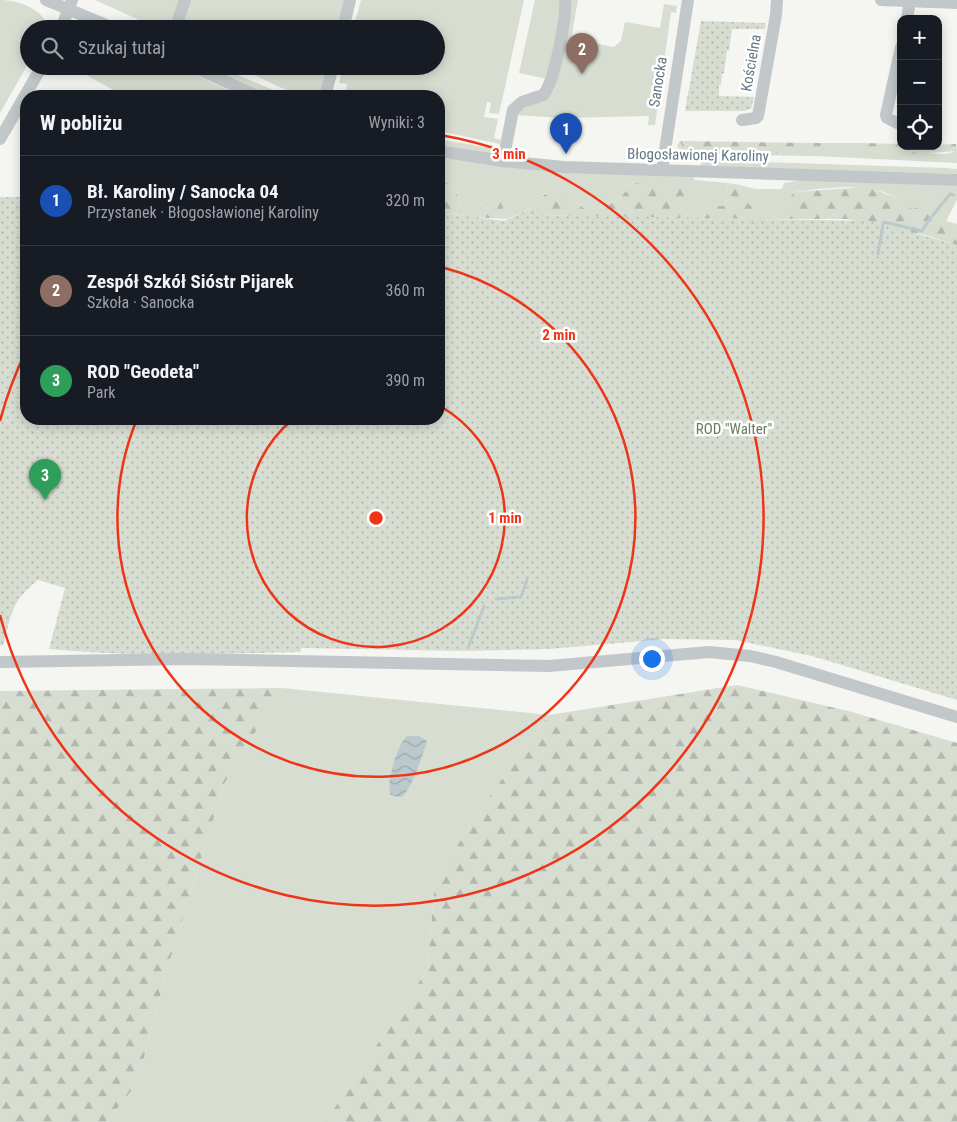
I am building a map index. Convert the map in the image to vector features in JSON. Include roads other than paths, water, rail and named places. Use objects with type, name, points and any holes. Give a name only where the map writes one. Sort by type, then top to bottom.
[{"type":"street","points":[[46,0],[71,4],[100,20]]},
{"type":"street","points":[[178,20],[185,0]]},
{"type":"street","points":[[345,20],[350,0]]},
{"type":"street","points":[[503,161],[513,110],[522,102],[543,95],[548,87],[564,15],[565,0]]},
{"type":"street","name":"Sanocka","points":[[662,170],[688,0]]},
{"type":"street","name":"Kościelna","points":[[742,120],[758,116],[777,0]]},
{"type":"street","points":[[881,0],[957,3]]},
{"type":"street","points":[[908,15],[910,0]]},
{"type":"street","points":[[65,20],[71,4]]},
{"type":"street","points":[[897,123],[887,118],[886,115],[898,60]]},
{"type":"street","points":[[28,90],[37,75]]},
{"type":"street","points":[[212,75],[244,90]]},
{"type":"street","points":[[327,90],[331,75]]},
{"type":"street","points":[[0,140],[20,105]]},
{"type":"street","name":"Błogosławionej Karoliny","points":[[445,152],[503,161],[564,167],[887,176],[957,180]]},
{"type":"street","points":[[0,662],[186,659],[549,666],[708,652],[750,656],[776,662],[957,717]]},
{"type":"water","points":[[407,736],[419,736],[427,741],[410,786],[403,796],[397,797],[391,795],[391,774],[400,747]]},
{"type":"waterway","points":[[933,215],[950,194],[954,195]]},
{"type":"waterway","points":[[884,222],[922,231],[931,217]]},
{"type":"waterway","points":[[878,254],[883,224]]},
{"type":"waterway","points":[[496,599],[521,597],[527,580]]},
{"type":"waterway","points":[[468,648],[484,606]]},
{"type":"place","name":"Zespół Szkół Sióstr Pijarek","points":[[582,74]]},
{"type":"place","name":"Bł. Karoliny / Sanocka 04","points":[[566,154]]},
{"type":"place","name":"ROD \"Geodeta\"","points":[[45,500]]},
{"type":"park label","name":"ROD \"Walter\"","points":[[734,429]]}]
